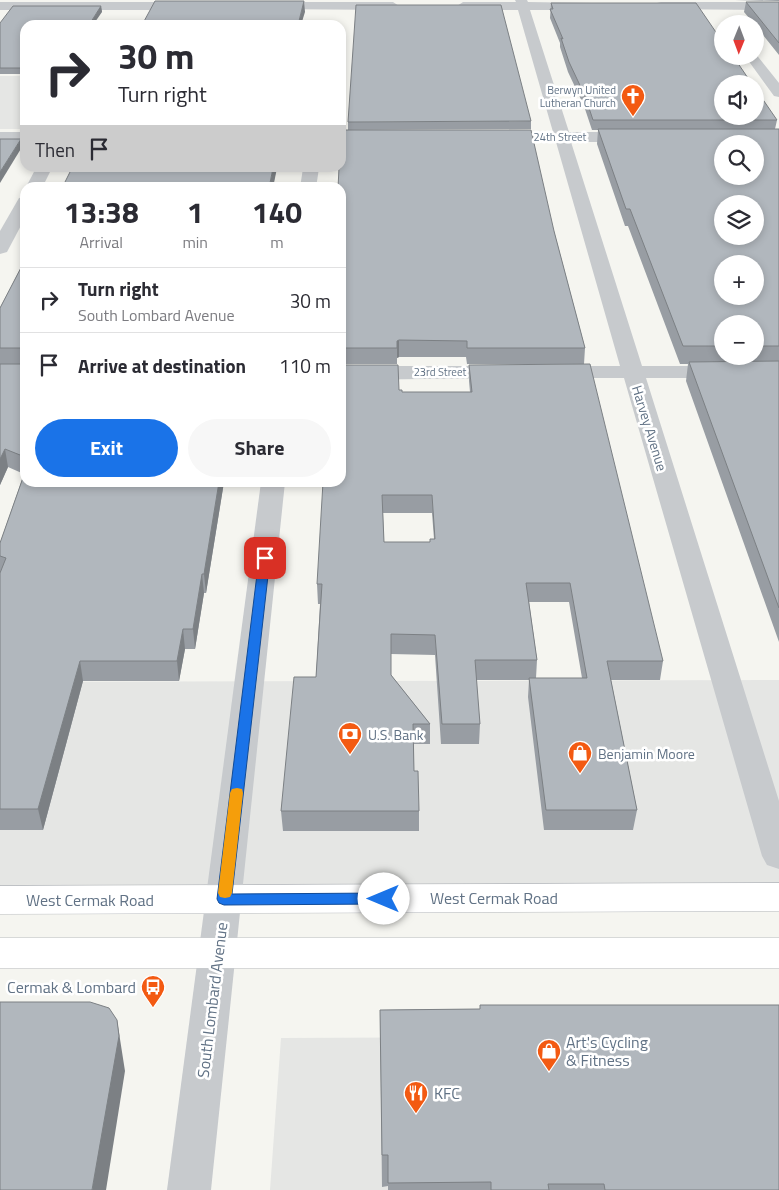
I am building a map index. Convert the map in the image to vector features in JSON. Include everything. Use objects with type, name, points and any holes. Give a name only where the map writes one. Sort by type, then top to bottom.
[{"type":"main road","name":"West Cermak Road","points":[[0,900],[779,897]]},
{"type":"main road","points":[[0,953],[779,953]]},
{"type":"street","points":[[126,18],[134,3]]},
{"type":"street","points":[[0,6],[134,3],[202,6]]},
{"type":"street","points":[[455,6],[522,3],[600,6]]},
{"type":"street","name":"Harvey Avenue","points":[[522,3],[779,856]]},
{"type":"street","points":[[648,6],[714,3],[779,6]]},
{"type":"street","points":[[714,3],[723,15]]},
{"type":"street","points":[[251,6],[330,8],[406,6]]},
{"type":"street","points":[[759,65],[779,93]]},
{"type":"street","points":[[0,137],[20,137]]},
{"type":"street","name":"24th Street","points":[[476,137],[648,137]]},
{"type":"street","points":[[0,248],[20,211]]},
{"type":"street","name":"23rd Street","points":[[346,372],[779,372]]},
{"type":"street","name":"South Lombard Avenue","points":[[189,1190],[272,487]]},
{"type":"shaded area","points":[[0,76],[20,76],[20,129],[0,129]]},
{"type":"shaded area","points":[[779,680],[779,883],[0,885],[0,682]]},
{"type":"shaded area","points":[[774,1036],[779,1056],[779,1190],[270,1190],[281,1038]]},
{"type":"building","points":[[155,1],[304,1],[299,20],[145,20]]},
{"type":"building","points":[[746,2],[779,2],[779,43],[764,24],[764,15],[756,15]]},
{"type":"building","points":[[551,3],[696,3],[714,29],[714,65],[739,65],[746,75],[714,75],[714,120],[593,120],[550,9],[553,9]]},
{"type":"building","points":[[356,5],[501,5],[531,121],[348,122]]},
{"type":"building","points":[[13,6],[101,6],[92,20],[20,20],[20,68],[0,68],[0,23]]},
{"type":"building","points":[[764,101],[777,120],[764,120]]},
{"type":"building","points":[[598,129],[779,129],[779,346],[764,346],[764,315],[714,315],[714,346],[683,346],[630,209],[626,209]]},
{"type":"building","points":[[346,130],[531,130],[554,231],[585,348],[467,348],[467,341],[399,340],[397,341],[397,348],[346,348],[346,182],[338,182],[339,172],[346,172]]},
{"type":"building","points":[[0,139],[20,139],[20,141],[0,172]]},
{"type":"building","points":[[70,172],[272,172],[270,182],[65,182]]},
{"type":"building","points":[[20,270],[20,348],[0,348],[0,308]]},
{"type":"building","points":[[764,361],[779,361],[779,608],[689,362],[714,362],[714,365],[764,365]]},
{"type":"building","points":[[0,364],[20,364],[20,455],[5,449],[0,459]]},
{"type":"building","points":[[590,364],[663,661],[607,661],[637,810],[546,810],[529,678],[587,678],[570,583],[526,583],[537,660],[475,660],[480,724],[442,724],[435,635],[391,634],[391,675],[430,724],[413,724],[414,771],[418,771],[419,811],[281,811],[294,677],[316,677],[322,584],[317,584],[323,487],[346,487],[346,365],[398,365],[399,390],[402,390],[402,392],[472,392],[469,365]],"holes":[[[382,495],[432,495],[435,539],[430,539],[430,542],[384,542]]]},
{"type":"building","points":[[20,486],[218,487],[193,629],[183,629],[177,661],[80,661],[38,809],[0,809],[0,573],[6,558],[0,556],[0,543]]},
{"type":"building","points":[[0,1002],[90,1002],[109,1008],[117,1020],[119,1036],[92,1190],[0,1190]]},
{"type":"building","points":[[480,1005],[779,1005],[779,1190],[605,1190],[604,1184],[548,1184],[549,1190],[491,1190],[491,1182],[388,1183],[388,1155],[382,1155],[380,1010],[480,1009]]},
{"type":"slow traffic","points":[[225,893],[237,793]]},
{"type":"place","name":"Berwyn United Lutheran Church","points":[[633,117]]},
{"type":"place","name":"U.S. Bank","points":[[350,755]]},
{"type":"place","name":"Benjamin Moore","points":[[580,774]]},
{"type":"place","name":"Cermak & Lombard","points":[[153,1008]]},
{"type":"place","name":"Art's Cycling & Fitness","points":[[549,1072]]},
{"type":"place","name":"KFC","points":[[416,1114]]},
{"type":"route","points":[[265,558],[224,899],[384,899]]}]
